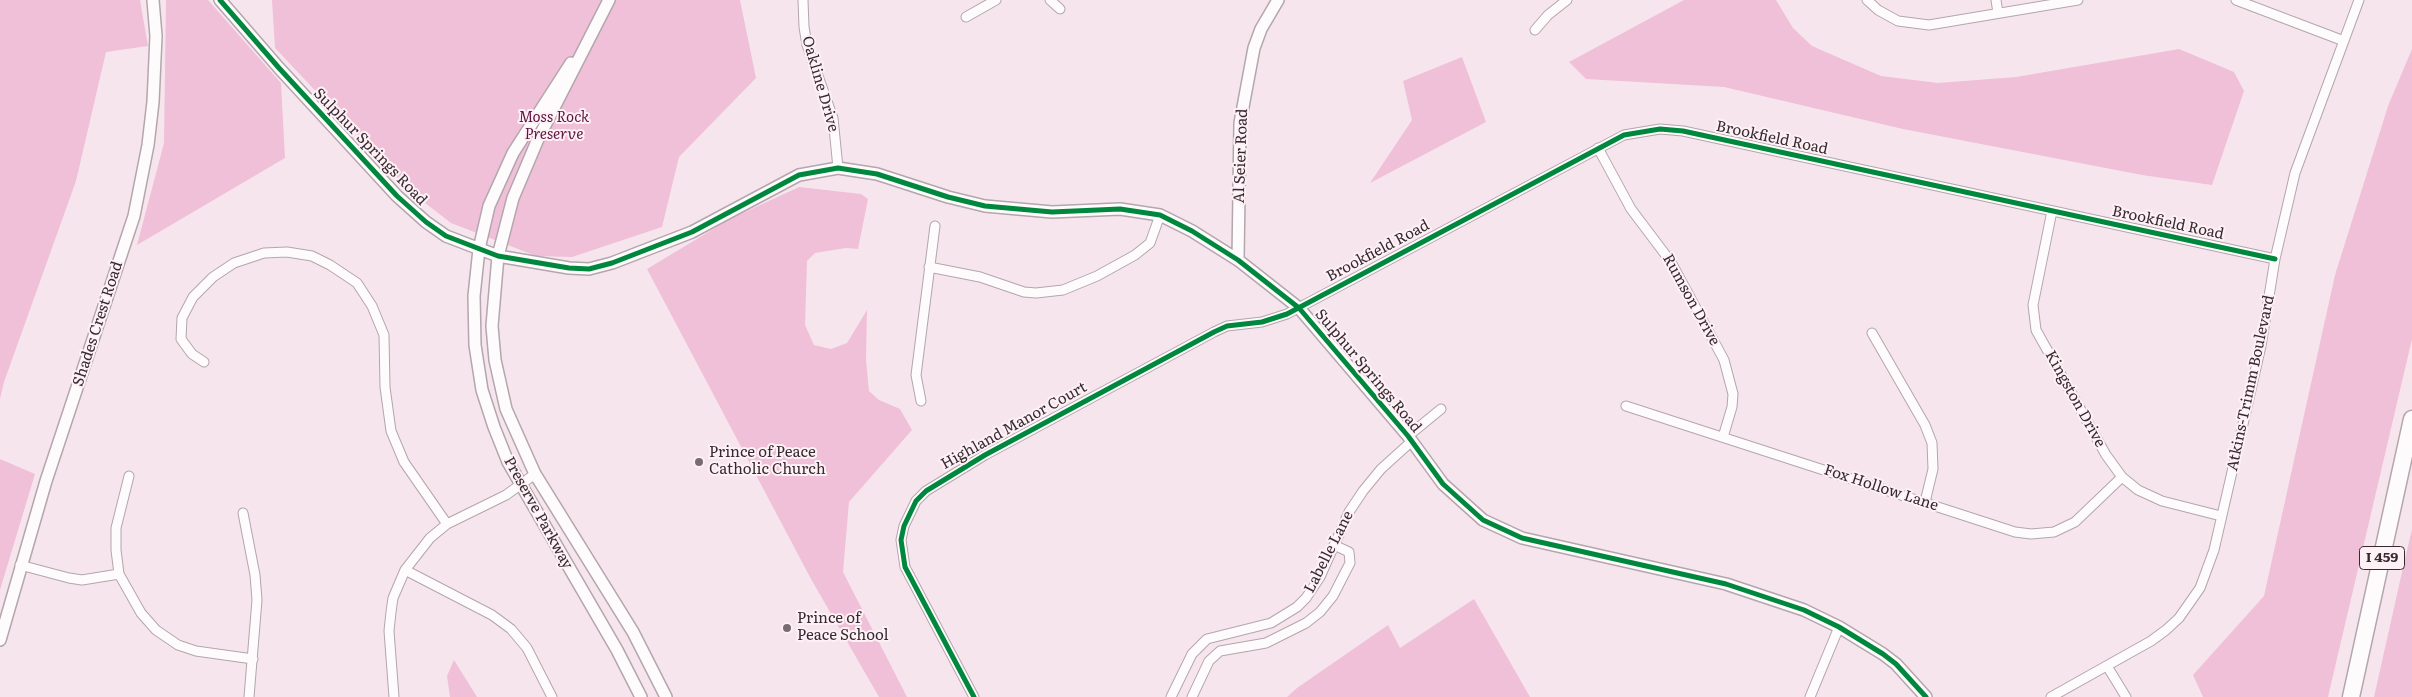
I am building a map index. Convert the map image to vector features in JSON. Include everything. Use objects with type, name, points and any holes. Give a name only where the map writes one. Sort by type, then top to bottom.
[{"type":"highway","name":"I 459","points":[[2351,697],[2412,420]]},
{"type":"street","name":"Shades Crest Road","points":[[0,640],[20,565],[134,216],[153,102],[156,36],[153,0]]},
{"type":"street","name":"Sulphur Springs Road","points":[[220,0],[291,82],[397,196],[426,222],[446,236],[498,256],[569,268],[589,268],[612,263],[692,232],[800,175],[838,168],[877,174],[948,197],[985,206],[1052,212],[1120,208],[1160,215],[1192,231],[1238,260],[1298,308],[1410,439],[1443,484],[1464,506],[1482,520],[1504,530],[1553,546],[1726,584],[1777,600],[1839,626],[1896,664],[1926,697]]},
{"type":"street","name":"Preserve Parkway","points":[[609,0],[602,18],[538,139],[513,198],[498,256],[492,326],[495,360],[506,409],[535,474],[633,632],[666,697]]},
{"type":"street","name":"Oakline Drive","points":[[803,0],[807,45],[833,118],[838,168]]},
{"type":"street","points":[[966,17],[996,0]]},
{"type":"street","points":[[1050,0],[1060,9]]},
{"type":"street","name":"Al Seier Road","points":[[1238,260],[1240,123],[1246,81],[1261,30],[1278,0]]},
{"type":"street","points":[[1535,30],[1567,0]]},
{"type":"street","points":[[1867,0],[1878,10],[1898,21],[1929,25],[2078,0]]},
{"type":"street","points":[[1996,0],[1998,13]]},
{"type":"street","points":[[2236,0],[2344,41]]},
{"type":"street","name":"Atkins-Trimm Boulevard","points":[[2051,697],[2166,630],[2193,600],[2208,571],[2261,346],[2275,259],[2300,156],[2359,0]]},
{"type":"street","name":"Preserve Parkway","points":[[602,18],[512,153],[489,206],[479,249],[474,296],[475,345],[482,390],[494,427],[520,485],[617,650],[641,697]]},
{"type":"street","name":"Brookfield Road","points":[[1298,308],[1624,135],[1660,129],[1683,131],[2275,259]]},
{"type":"street","name":"Rumson Drive","points":[[1598,148],[1632,209],[1671,262],[1724,360],[1733,394],[1732,407],[1723,437]]},
{"type":"street","name":"Kingston Drive","points":[[2052,211],[2033,305],[2036,330],[2106,455],[2122,477],[2138,490],[2162,501],[2221,516]]},
{"type":"street","points":[[929,267],[980,277],[1024,292],[1063,290],[1097,276],[1135,255],[1150,243],[1160,215]]},
{"type":"street","points":[[921,401],[916,375],[935,226]]},
{"type":"street","points":[[204,362],[192,354],[181,339],[182,318],[193,297],[213,277],[234,263],[264,253],[287,252],[312,256],[330,265],[357,283],[372,306],[384,334],[385,387],[391,431],[404,462],[447,524]]},
{"type":"street","name":"Highland Manor Court","points":[[974,697],[905,566],[901,540],[908,514],[916,502],[926,491],[985,455],[1214,332],[1227,326],[1274,319],[1298,308]]},
{"type":"street","points":[[1872,333],[1925,425],[1932,443],[1933,469],[1925,502]]},
{"type":"street","name":"Fox Hollow Lane","points":[[1626,406],[2016,532],[2041,534],[2054,532],[2075,522],[2122,477]]},
{"type":"street","name":"Labelle Lane","points":[[1172,697],[1192,654],[1207,639],[1271,623],[1297,607],[1320,577],[1350,512],[1363,491],[1381,469],[1441,409]]},
{"type":"street","points":[[394,697],[390,621],[393,598],[405,570],[430,538],[447,524],[506,495],[535,474]]},
{"type":"street","points":[[129,476],[116,528],[119,574],[141,613],[156,630],[171,640],[196,651],[253,659]]},
{"type":"street","points":[[243,512],[255,575],[257,600],[249,697]]},
{"type":"street","points":[[1192,697],[1209,660],[1220,651],[1255,646],[1279,638],[1306,623],[1320,612],[1333,596],[1350,563],[1349,552],[1334,545]]},
{"type":"street","points":[[20,565],[82,580],[119,574]]},
{"type":"street","points":[[405,570],[492,615],[511,629],[528,648],[552,697]]},
{"type":"street","points":[[1810,697],[1839,626]]},
{"type":"street","points":[[2107,666],[2126,697]]},
{"type":"green space","points":[[0,0],[140,0],[148,46],[106,52],[76,181],[4,382],[0,399]]},
{"type":"green space","points":[[166,0],[208,0],[281,83],[285,158],[137,245],[164,143]]},
{"type":"green space","name":"Moss Rock Preserve","points":[[272,0],[740,0],[756,78],[679,157],[662,227],[572,257],[536,256],[451,223],[411,192],[275,48]]},
{"type":"green space","points":[[1684,0],[1776,0],[1793,28],[1812,46],[1881,76],[1938,83],[2016,77],[2179,49],[2234,72],[2244,91],[2212,185],[2142,175],[1903,129],[1724,87],[1586,79],[1569,62]]},
{"type":"green space","points":[[2412,49],[2412,339],[2328,697],[2203,697],[2193,675],[2264,596],[2335,275],[2388,106]]},
{"type":"green space","points":[[1462,57],[1486,122],[1370,183],[1412,120],[1403,81]]},
{"type":"green space","points":[[799,187],[861,194],[868,199],[858,249],[846,248],[815,253],[807,261],[805,325],[814,345],[831,349],[847,343],[867,310],[866,360],[869,391],[879,400],[900,409],[912,430],[849,502],[843,572],[907,697],[879,697],[811,579],[647,269],[730,219]]},
{"type":"green space","points":[[0,459],[35,474],[0,590]]},
{"type":"green space","points":[[2412,529],[2412,697],[2374,697],[2402,572]]},
{"type":"green space","points":[[1474,599],[1530,697],[1287,697],[1297,688],[1388,625],[1400,648]]},
{"type":"green space","points":[[454,660],[477,697],[450,697],[447,676]]},
{"type":"cycle path","points":[[220,0],[279,68],[397,196],[426,222],[446,236],[498,256],[569,268],[589,269],[612,263],[692,232],[799,175],[838,168],[877,174],[948,197],[985,206],[1052,212],[1120,209],[1160,215],[1192,231],[1238,260],[1299,308],[1408,436],[1443,484],[1483,520],[1522,538],[1726,584],[1804,610],[1839,627],[1883,654],[1896,664],[1926,697]]},
{"type":"cycle path","points":[[974,697],[905,567],[901,540],[904,526],[916,501],[926,491],[985,455],[1214,332],[1227,326],[1262,322],[1287,314],[1624,135],[1660,129],[1683,131],[2275,259]]},
{"type":"place","name":"Prince of Peace Catholic Church","points":[[699,462]]},
{"type":"place","name":"Prince of Peace School","points":[[787,628]]}]
